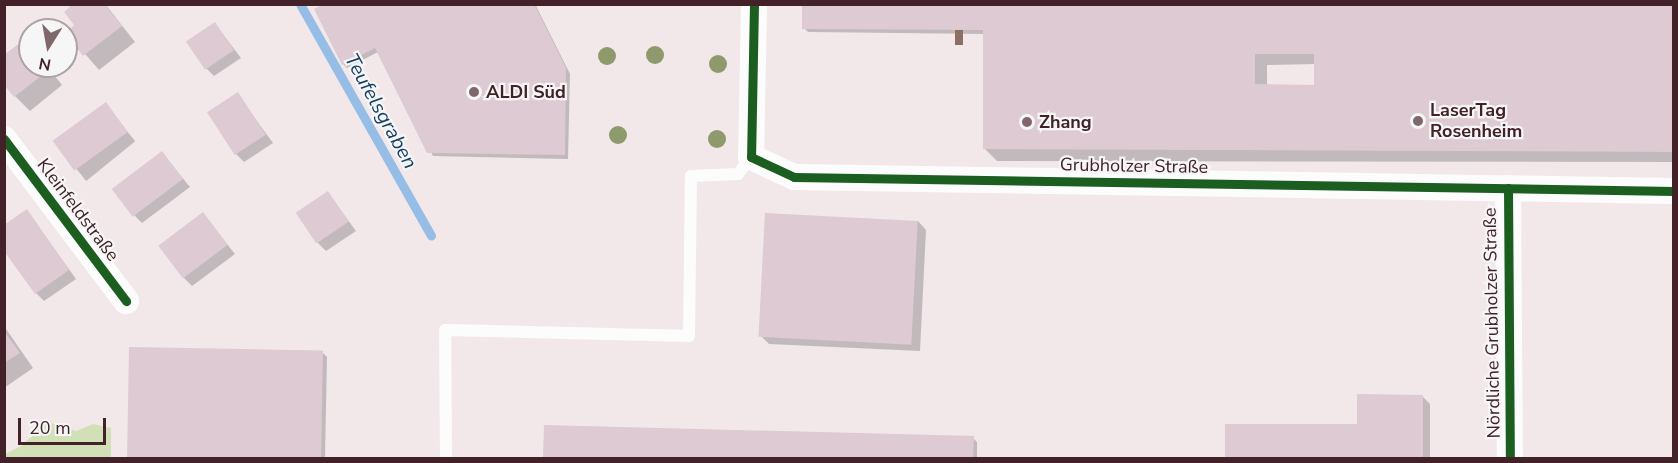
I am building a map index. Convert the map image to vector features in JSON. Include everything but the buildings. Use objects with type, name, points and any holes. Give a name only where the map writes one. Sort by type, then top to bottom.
[{"type":"street","points":[[751,157],[754,4]]},
{"type":"street","name":"Kleinfeldstraße","points":[[4,139],[126,301]]},
{"type":"street","name":"Grubholzer Straße","points":[[751,157],[794,177],[1674,191]]},
{"type":"street","name":"Nördliche Grubholzer Straße","points":[[1508,188],[1510,459]]},
{"type":"lane","points":[[446,459],[445,330],[689,336],[691,176],[738,174],[751,157]]},
{"type":"green space","points":[[45,421],[76,431],[93,424],[111,428],[111,458],[5,458],[5,454],[23,445]]},
{"type":"waterway","name":"Teufelsgraben","points":[[300,4],[431,236]]},
{"type":"marked path","points":[[959,30],[959,50]]},
{"type":"cycle path","points":[[754,4],[751,157],[794,177],[1674,191]]},
{"type":"cycle path","points":[[4,139],[126,301]]},
{"type":"cycle path","points":[[1508,188],[1510,458]]},
{"type":"place","name":"ALDI Süd","points":[[474,92]]},
{"type":"place","name":"LaserTag Rosenheim","points":[[1418,121]]},
{"type":"place","name":"Zhang","points":[[1027,122]]}]
